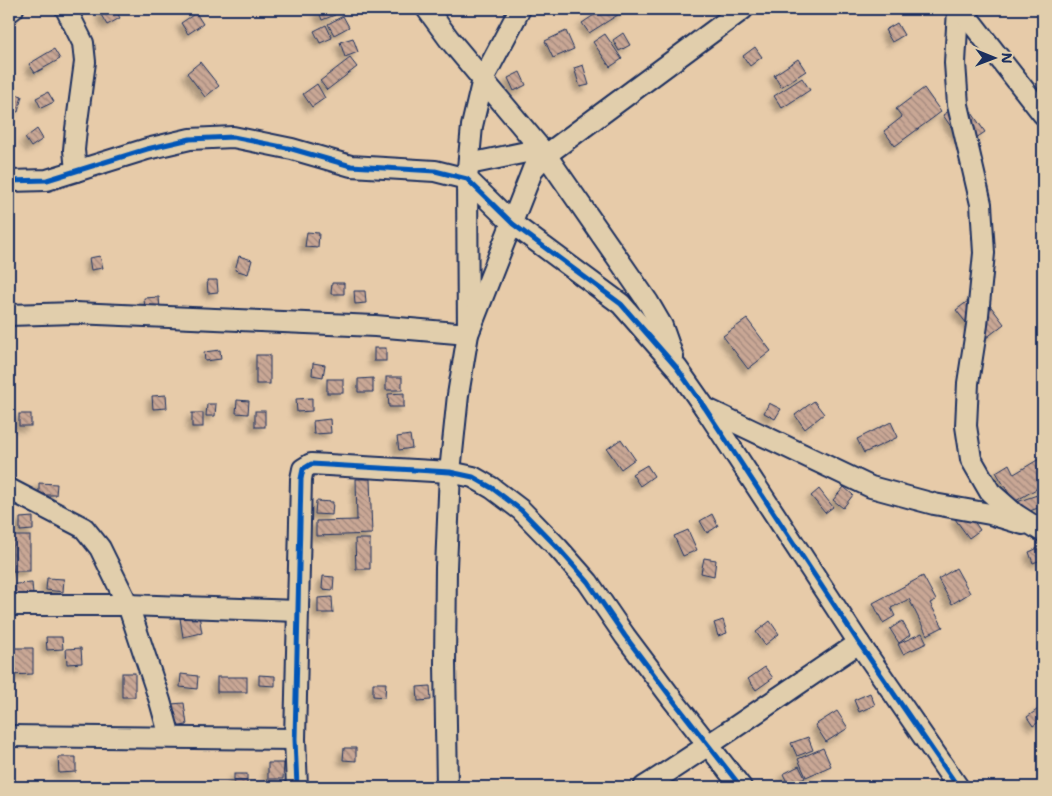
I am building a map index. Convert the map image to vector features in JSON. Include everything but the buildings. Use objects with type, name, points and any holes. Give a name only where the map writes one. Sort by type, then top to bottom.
[{"type":"street","points":[[9,12],[13,9]]},
{"type":"street","points":[[66,9],[83,43],[86,62],[75,136],[76,171]]},
{"type":"street","points":[[427,9],[449,39],[543,152],[648,302],[662,326],[677,368]]},
{"type":"street","points":[[447,787],[446,568],[450,472],[458,395],[468,334],[468,172],[472,126],[482,79],[520,9]]},
{"type":"street","points":[[9,181],[47,180],[147,149],[190,139],[233,137],[292,149],[351,166],[468,172],[543,152],[743,9]]},
{"type":"street","points":[[960,9],[1043,114]]},
{"type":"street","points":[[960,9],[955,63],[958,105],[981,204],[984,253],[977,325],[968,383],[966,426],[970,459],[990,492],[1015,514],[1041,531]]},
{"type":"street","points":[[468,334],[534,169],[543,152]]},
{"type":"street","points":[[468,172],[513,224],[621,304],[677,368],[858,643],[958,787]]},
{"type":"street","points":[[9,315],[74,313],[375,326],[468,334]]},
{"type":"street","points":[[705,408],[871,487],[934,504],[990,514],[1041,531]]},
{"type":"street","points":[[296,787],[295,739],[301,479],[303,469],[311,464],[450,472],[473,477],[492,488],[521,510],[588,582],[631,644],[741,787]]},
{"type":"street","points":[[9,489],[84,528],[100,548],[128,605],[170,737]]},
{"type":"street","points":[[9,605],[128,605],[298,611]]},
{"type":"street","points":[[644,787],[709,746],[774,699],[858,643]]},
{"type":"street","points":[[9,736],[295,739]]},
{"type":"cycle path","points":[[9,181],[47,180],[147,149],[190,139],[233,137],[292,149],[351,166],[435,171],[467,179],[513,224],[621,304],[677,368],[859,643],[958,787]]},
{"type":"cycle path","points":[[297,787],[295,739],[301,479],[303,469],[311,464],[450,472],[473,477],[492,488],[521,510],[588,582],[625,636],[741,787]]}]
